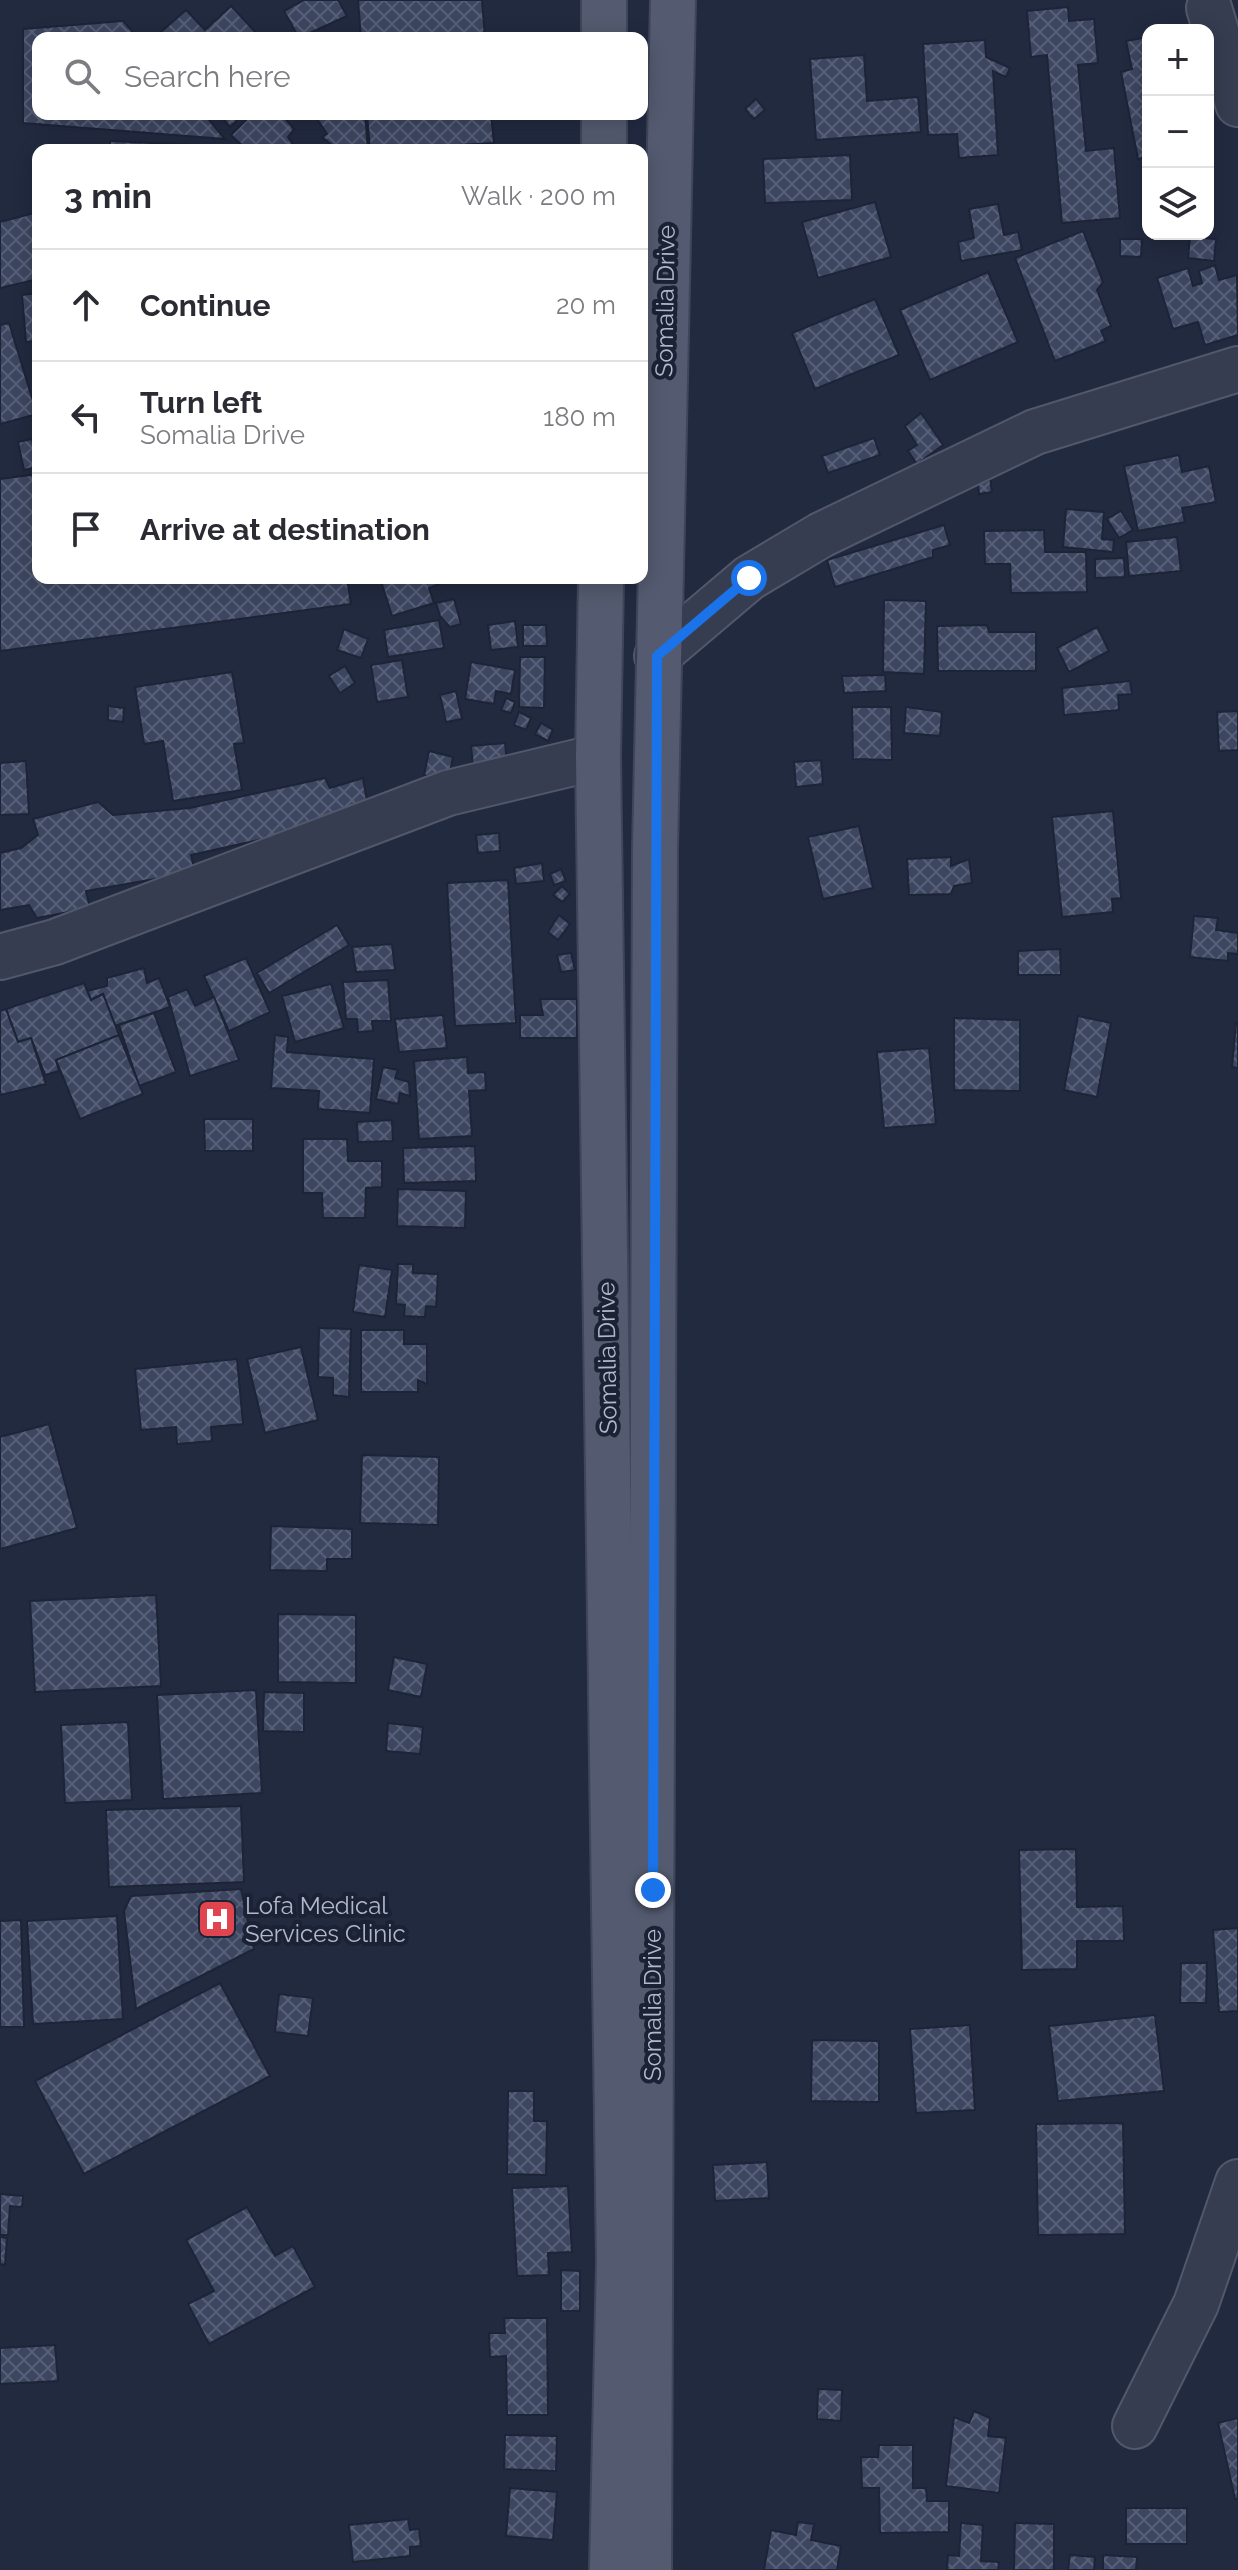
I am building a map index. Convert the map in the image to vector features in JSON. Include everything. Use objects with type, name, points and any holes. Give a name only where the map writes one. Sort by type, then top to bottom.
[{"type":"main road","points":[[604,0],[604,32]]},
{"type":"main road","name":"Somalia Drive","points":[[649,2570],[657,656],[673,0]]},
{"type":"main road","points":[[604,120],[604,144]]},
{"type":"main road","name":"Somalia Drive","points":[[601,584],[598,757],[619,2262],[612,2570]]},
{"type":"street","points":[[1209,8],[1238,104]]},
{"type":"street","points":[[657,656],[749,578],[821,535],[1035,432],[1238,369]]},
{"type":"street","points":[[0,957],[55,942],[448,793],[598,757]]},
{"type":"street","points":[[1135,2426],[1196,2304],[1238,2182]]},
{"type":"building","points":[[304,0],[338,0],[347,16],[312,32],[296,32],[284,11]]},
{"type":"building","points":[[358,0],[482,0],[485,32],[361,32]]},
{"type":"building","points":[[231,6],[255,32],[161,32],[186,10],[205,30]]},
{"type":"building","points":[[1068,7],[1069,21],[1094,19],[1098,63],[1078,65],[1086,151],[1114,148],[1120,218],[1062,223],[1047,55],[1031,57],[1027,11]]},
{"type":"building","points":[[123,21],[133,32],[32,32],[32,120],[209,120],[225,139],[23,123],[23,29]]},
{"type":"building","points":[[1142,38],[1142,158],[1138,159],[1121,72],[1132,69],[1126,41]]},
{"type":"building","points":[[985,40],[986,57],[1010,68],[1006,77],[993,71],[998,155],[959,158],[957,134],[928,135],[923,44]]},
{"type":"building","points":[[864,55],[867,101],[918,97],[921,132],[816,140],[810,59]]},
{"type":"building","points":[[756,99],[765,110],[754,119],[745,109]]},
{"type":"building","points":[[224,120],[238,120],[230,127]]},
{"type":"building","points":[[246,120],[286,120],[294,129],[288,137],[293,144],[241,144],[231,135]]},
{"type":"building","points":[[318,120],[366,120],[368,144],[331,144],[322,137],[327,134]]},
{"type":"building","points":[[368,120],[492,120],[494,143],[476,144],[370,144]]},
{"type":"building","points":[[110,141],[173,144],[110,144]]},
{"type":"building","points":[[850,155],[852,200],[765,203],[763,159]]},
{"type":"building","points":[[875,202],[891,257],[818,278],[802,222]]},
{"type":"building","points":[[998,204],[1004,235],[1018,232],[1022,250],[961,261],[958,242],[974,238],[969,209]]},
{"type":"building","points":[[32,214],[32,280],[0,288],[0,222]]},
{"type":"building","points":[[1083,231],[1103,282],[1097,290],[1111,326],[1101,331],[1106,341],[1055,361],[1015,258]]},
{"type":"building","points":[[1120,239],[1142,239],[1141,257],[1120,256]]},
{"type":"building","points":[[1216,239],[1214,261],[1188,258],[1190,240]]},
{"type":"building","points":[[1215,265],[1219,280],[1237,275],[1238,335],[1205,345],[1198,322],[1173,329],[1157,278],[1188,268],[1193,286],[1202,283],[1199,271]]},
{"type":"building","points":[[988,272],[1018,342],[930,380],[900,310]]},
{"type":"building","points":[[32,294],[32,342],[26,342],[22,295]]},
{"type":"building","points":[[875,299],[899,355],[815,389],[792,333]]},
{"type":"building","points":[[9,323],[32,398],[32,415],[0,424],[0,325]]},
{"type":"building","points":[[921,413],[943,445],[917,464],[908,451],[917,445],[905,426]]},
{"type":"building","points":[[874,438],[880,455],[828,473],[822,456]]},
{"type":"building","points":[[32,439],[32,468],[24,470],[18,442]]},
{"type":"building","points":[[1179,455],[1182,472],[1209,466],[1216,502],[1182,508],[1185,522],[1138,531],[1124,466]]},
{"type":"building","points":[[32,475],[32,584],[348,584],[351,604],[0,651],[0,479]]},
{"type":"building","points":[[990,477],[992,492],[979,494],[977,479]]},
{"type":"building","points":[[1066,509],[1104,512],[1102,539],[1114,540],[1113,552],[1063,547]]},
{"type":"building","points":[[1121,511],[1133,530],[1119,538],[1107,519]]},
{"type":"building","points":[[944,525],[950,545],[933,550],[933,557],[835,587],[827,560]]},
{"type":"building","points":[[1044,530],[1045,552],[1086,552],[1087,592],[1011,593],[1010,564],[985,564],[984,531]]},
{"type":"building","points":[[1177,537],[1181,571],[1129,576],[1126,542]]},
{"type":"building","points":[[1124,558],[1125,577],[1095,578],[1095,559]]},
{"type":"building","points":[[382,584],[439,584],[429,588],[434,603],[392,616]]},
{"type":"building","points":[[454,599],[461,624],[450,627],[440,616],[436,603]]},
{"type":"building","points":[[884,600],[926,601],[924,674],[883,672]]},
{"type":"building","points":[[439,620],[444,648],[388,657],[384,630]]},
{"type":"building","points":[[515,621],[518,647],[491,650],[488,625]]},
{"type":"building","points":[[523,625],[546,625],[547,646],[523,646]]},
{"type":"building","points":[[987,625],[989,632],[1036,632],[1036,671],[938,671],[937,626]]},
{"type":"building","points":[[1097,627],[1109,651],[1069,672],[1057,648]]},
{"type":"building","points":[[344,629],[368,639],[361,658],[337,650]]},
{"type":"building","points":[[520,657],[545,657],[544,708],[519,707]]},
{"type":"building","points":[[402,660],[408,697],[377,702],[371,665]]},
{"type":"building","points":[[471,662],[515,670],[511,694],[496,691],[494,704],[465,699]]},
{"type":"building","points":[[345,666],[355,683],[340,693],[329,676]]},
{"type":"building","points":[[232,672],[244,743],[234,744],[242,790],[173,801],[163,741],[144,744],[135,687]]},
{"type":"building","points":[[885,675],[886,691],[844,693],[842,676]]},
{"type":"building","points":[[1130,681],[1132,694],[1118,695],[1119,710],[1064,715],[1062,688]]},
{"type":"building","points":[[456,691],[462,719],[446,722],[440,695]]},
{"type":"building","points":[[506,698],[515,702],[511,713],[501,710]]},
{"type":"building","points":[[108,706],[124,708],[123,722],[108,720]]},
{"type":"building","points":[[852,707],[891,707],[892,760],[853,759]]},
{"type":"building","points":[[906,707],[942,712],[940,736],[904,733]]},
{"type":"building","points":[[1238,711],[1238,750],[1219,751],[1217,712]]},
{"type":"building","points":[[519,712],[531,718],[526,730],[514,725]]},
{"type":"building","points":[[541,723],[553,730],[548,741],[535,734]]},
{"type":"building","points":[[505,743],[507,763],[473,765],[471,746]]},
{"type":"building","points":[[429,751],[453,757],[448,781],[424,775]]},
{"type":"building","points":[[821,760],[823,784],[796,787],[794,762]]},
{"type":"building","points":[[26,761],[29,814],[0,815],[0,763]]},
{"type":"building","points":[[325,778],[330,788],[363,778],[367,801],[304,830],[191,855],[195,872],[86,891],[90,908],[37,918],[29,905],[0,910],[0,853],[21,848],[38,835],[33,819],[98,802],[113,815],[190,808]]},
{"type":"building","points":[[1113,811],[1121,898],[1112,899],[1113,912],[1062,917],[1052,817]]},
{"type":"building","points":[[859,826],[873,888],[823,899],[808,837]]},
{"type":"building","points":[[499,833],[500,851],[478,853],[476,835]]},
{"type":"building","points":[[951,857],[951,866],[969,859],[972,883],[954,886],[951,894],[909,895],[907,859]]},
{"type":"building","points":[[542,863],[544,881],[516,884],[514,868]]},
{"type":"building","points":[[561,869],[566,881],[554,885],[550,874]]},
{"type":"building","points":[[508,880],[516,1023],[455,1026],[447,883]]},
{"type":"building","points":[[562,886],[570,894],[562,902],[553,895]]},
{"type":"building","points":[[559,915],[570,924],[558,940],[548,932]]},
{"type":"building","points":[[1194,916],[1218,918],[1216,930],[1238,933],[1238,954],[1228,953],[1228,961],[1190,957]]},
{"type":"building","points":[[337,925],[349,945],[269,993],[257,973]]},
{"type":"building","points":[[392,944],[395,970],[356,972],[352,947]]},
{"type":"building","points":[[1060,949],[1061,975],[1018,975],[1018,951]]},
{"type":"building","points":[[571,953],[575,970],[561,972],[557,955]]},
{"type":"building","points":[[246,958],[270,1012],[229,1031],[204,976]]},
{"type":"building","points":[[144,968],[147,983],[159,978],[170,1007],[115,1026],[103,994],[91,1000],[87,991],[107,986],[107,978]]},
{"type":"building","points":[[388,980],[391,1021],[372,1021],[373,1031],[358,1032],[357,1019],[346,1019],[343,982]]},
{"type":"building","points":[[84,983],[91,1000],[103,994],[119,1035],[56,1060],[59,1071],[45,1075],[31,1038],[18,1042],[6,1009]]},
{"type":"building","points":[[331,984],[344,1028],[295,1042],[282,996]]},
{"type":"building","points":[[187,989],[195,1006],[214,997],[239,1060],[190,1076],[168,997]]},
{"type":"building","points":[[540,999],[577,999],[577,1038],[520,1038],[520,1015],[543,1015]]},
{"type":"building","points":[[6,1009],[18,1042],[31,1038],[46,1084],[0,1095],[0,1011]]},
{"type":"building","points":[[154,1013],[176,1072],[139,1086],[119,1025]]},
{"type":"building","points":[[443,1015],[447,1048],[399,1052],[395,1019]]},
{"type":"building","points":[[1078,1016],[1111,1023],[1097,1097],[1064,1090]]},
{"type":"building","points":[[954,1018],[1020,1020],[1020,1091],[954,1090]]},
{"type":"building","points":[[1238,1024],[1238,1068],[1232,1067]]},
{"type":"building","points":[[119,1035],[143,1094],[80,1119],[56,1060]]},
{"type":"building","points":[[275,1035],[288,1037],[287,1052],[374,1059],[370,1113],[318,1109],[319,1091],[271,1088]]},
{"type":"building","points":[[929,1048],[936,1124],[884,1128],[877,1052]]},
{"type":"building","points":[[467,1057],[468,1073],[485,1072],[486,1090],[469,1091],[472,1136],[419,1139],[414,1061]]},
{"type":"building","points":[[383,1067],[398,1070],[395,1078],[409,1082],[410,1096],[400,1093],[398,1104],[376,1099]]},
{"type":"building","points":[[204,1119],[253,1119],[253,1151],[205,1151]]},
{"type":"building","points":[[392,1120],[393,1141],[358,1142],[357,1122]]},
{"type":"building","points":[[303,1139],[347,1139],[348,1161],[382,1161],[382,1187],[366,1188],[365,1218],[323,1218],[322,1193],[303,1193]]},
{"type":"building","points":[[475,1146],[476,1181],[404,1183],[403,1148]]},
{"type":"building","points":[[398,1189],[466,1191],[465,1228],[397,1226]]},
{"type":"building","points":[[398,1264],[413,1264],[413,1273],[438,1274],[436,1307],[426,1306],[425,1317],[404,1316],[405,1305],[396,1304]]},
{"type":"building","points":[[359,1265],[392,1270],[385,1317],[353,1312]]},
{"type":"building","points":[[319,1328],[351,1329],[349,1397],[333,1395],[333,1378],[318,1377]]},
{"type":"building","points":[[361,1330],[404,1330],[404,1344],[427,1344],[427,1384],[418,1380],[418,1392],[361,1392]]},
{"type":"building","points":[[301,1347],[318,1420],[265,1433],[247,1359]]},
{"type":"building","points":[[237,1359],[243,1424],[211,1427],[212,1441],[177,1444],[176,1427],[141,1430],[135,1369]]},
{"type":"building","points":[[49,1424],[77,1528],[0,1549],[0,1437]]},
{"type":"building","points":[[362,1455],[439,1457],[438,1525],[360,1523]]},
{"type":"building","points":[[271,1526],[352,1529],[352,1559],[327,1559],[327,1571],[270,1570]]},
{"type":"building","points":[[156,1595],[161,1686],[35,1692],[30,1601]]},
{"type":"building","points":[[278,1614],[356,1615],[356,1683],[278,1682]]},
{"type":"building","points":[[394,1657],[427,1664],[421,1697],[388,1690]]},
{"type":"building","points":[[256,1690],[262,1793],[163,1799],[157,1695]]},
{"type":"building","points":[[264,1692],[304,1693],[304,1732],[263,1731]]},
{"type":"building","points":[[128,1722],[132,1800],[65,1803],[61,1725]]},
{"type":"building","points":[[388,1723],[423,1727],[420,1754],[386,1751]]},
{"type":"building","points":[[241,1806],[244,1882],[109,1887],[106,1810]]},
{"type":"building","points":[[1076,1849],[1077,1907],[1123,1906],[1124,1941],[1077,1941],[1077,1969],[1022,1970],[1019,1850]]},
{"type":"building","name":"Lofa Medical Services Clinic","points":[[241,1889],[254,1949],[136,2009],[124,1911],[131,1896]]},
{"type":"building","points":[[117,1916],[123,2019],[33,2024],[27,1921]]},
{"type":"building","points":[[21,1920],[24,2027],[0,2027],[0,1921]]},
{"type":"building","points":[[1238,1928],[1238,2011],[1219,2012],[1213,1930]]},
{"type":"building","points":[[1181,1963],[1207,1963],[1206,2003],[1180,2003]]},
{"type":"building","points":[[220,1983],[270,2076],[84,2174],[35,2081]]},
{"type":"building","points":[[279,1994],[313,1998],[308,2036],[275,2032]]},
{"type":"building","points":[[1155,2015],[1164,2091],[1058,2101],[1049,2026]]},
{"type":"building","points":[[970,2025],[975,2110],[916,2113],[910,2029]]},
{"type":"building","points":[[812,2040],[879,2041],[879,2102],[811,2101]]},
{"type":"building","points":[[508,2091],[534,2091],[534,2121],[547,2121],[546,2175],[507,2174]]},
{"type":"building","points":[[1123,2123],[1125,2234],[1038,2235],[1036,2124]]},
{"type":"building","points":[[767,2162],[769,2198],[715,2201],[713,2165]]},
{"type":"building","points":[[568,2186],[572,2252],[548,2253],[549,2275],[517,2276],[512,2188]]},
{"type":"building","points":[[0,2194],[23,2196],[22,2207],[10,2206],[8,2235],[0,2235]]},
{"type":"building","points":[[247,2207],[275,2256],[293,2246],[315,2287],[209,2344],[188,2304],[214,2291],[186,2240]]},
{"type":"building","points":[[0,2237],[7,2238],[5,2265],[0,2264]]},
{"type":"building","points":[[561,2270],[580,2271],[580,2311],[561,2311]]},
{"type":"building","points":[[504,2318],[547,2318],[548,2415],[507,2415],[506,2356],[490,2357],[489,2333],[505,2333]]},
{"type":"building","points":[[55,2345],[58,2381],[0,2384],[0,2348]]},
{"type":"building","points":[[818,2389],[842,2390],[841,2421],[817,2419]]},
{"type":"building","points":[[974,2411],[990,2418],[988,2436],[1006,2438],[999,2493],[946,2486],[954,2417],[969,2423]]},
{"type":"building","points":[[1238,2418],[1238,2499],[1235,2499],[1218,2423]]},
{"type":"building","points":[[505,2435],[557,2436],[556,2471],[504,2469]]},
{"type":"building","points":[[879,2445],[913,2445],[913,2488],[926,2488],[927,2501],[949,2501],[949,2532],[880,2533],[879,2488],[862,2488],[861,2457],[878,2457]]},
{"type":"building","points":[[510,2488],[557,2492],[553,2540],[506,2536]]},
{"type":"building","points":[[1126,2508],[1187,2508],[1187,2544],[1126,2544]]},
{"type":"building","points":[[408,2519],[410,2530],[419,2529],[421,2546],[410,2547],[410,2556],[353,2562],[349,2525]]},
{"type":"building","points":[[798,2522],[814,2524],[811,2540],[841,2546],[837,2570],[764,2570],[771,2530],[796,2535]]},
{"type":"building","points":[[961,2523],[983,2525],[981,2561],[999,2562],[998,2570],[947,2570],[948,2555],[959,2556]]},
{"type":"building","points":[[1015,2523],[1054,2524],[1054,2570],[1014,2570]]},
{"type":"building","points":[[1070,2555],[1095,2557],[1094,2570],[1068,2570]]},
{"type":"building","points":[[1103,2555],[1137,2557],[1136,2570],[1103,2570]]},
{"type":"place","name":"Lofa Medical Services Clinic","points":[[217,1919]]},
{"type":"route","points":[[653,1890],[657,656],[749,578]]}]
